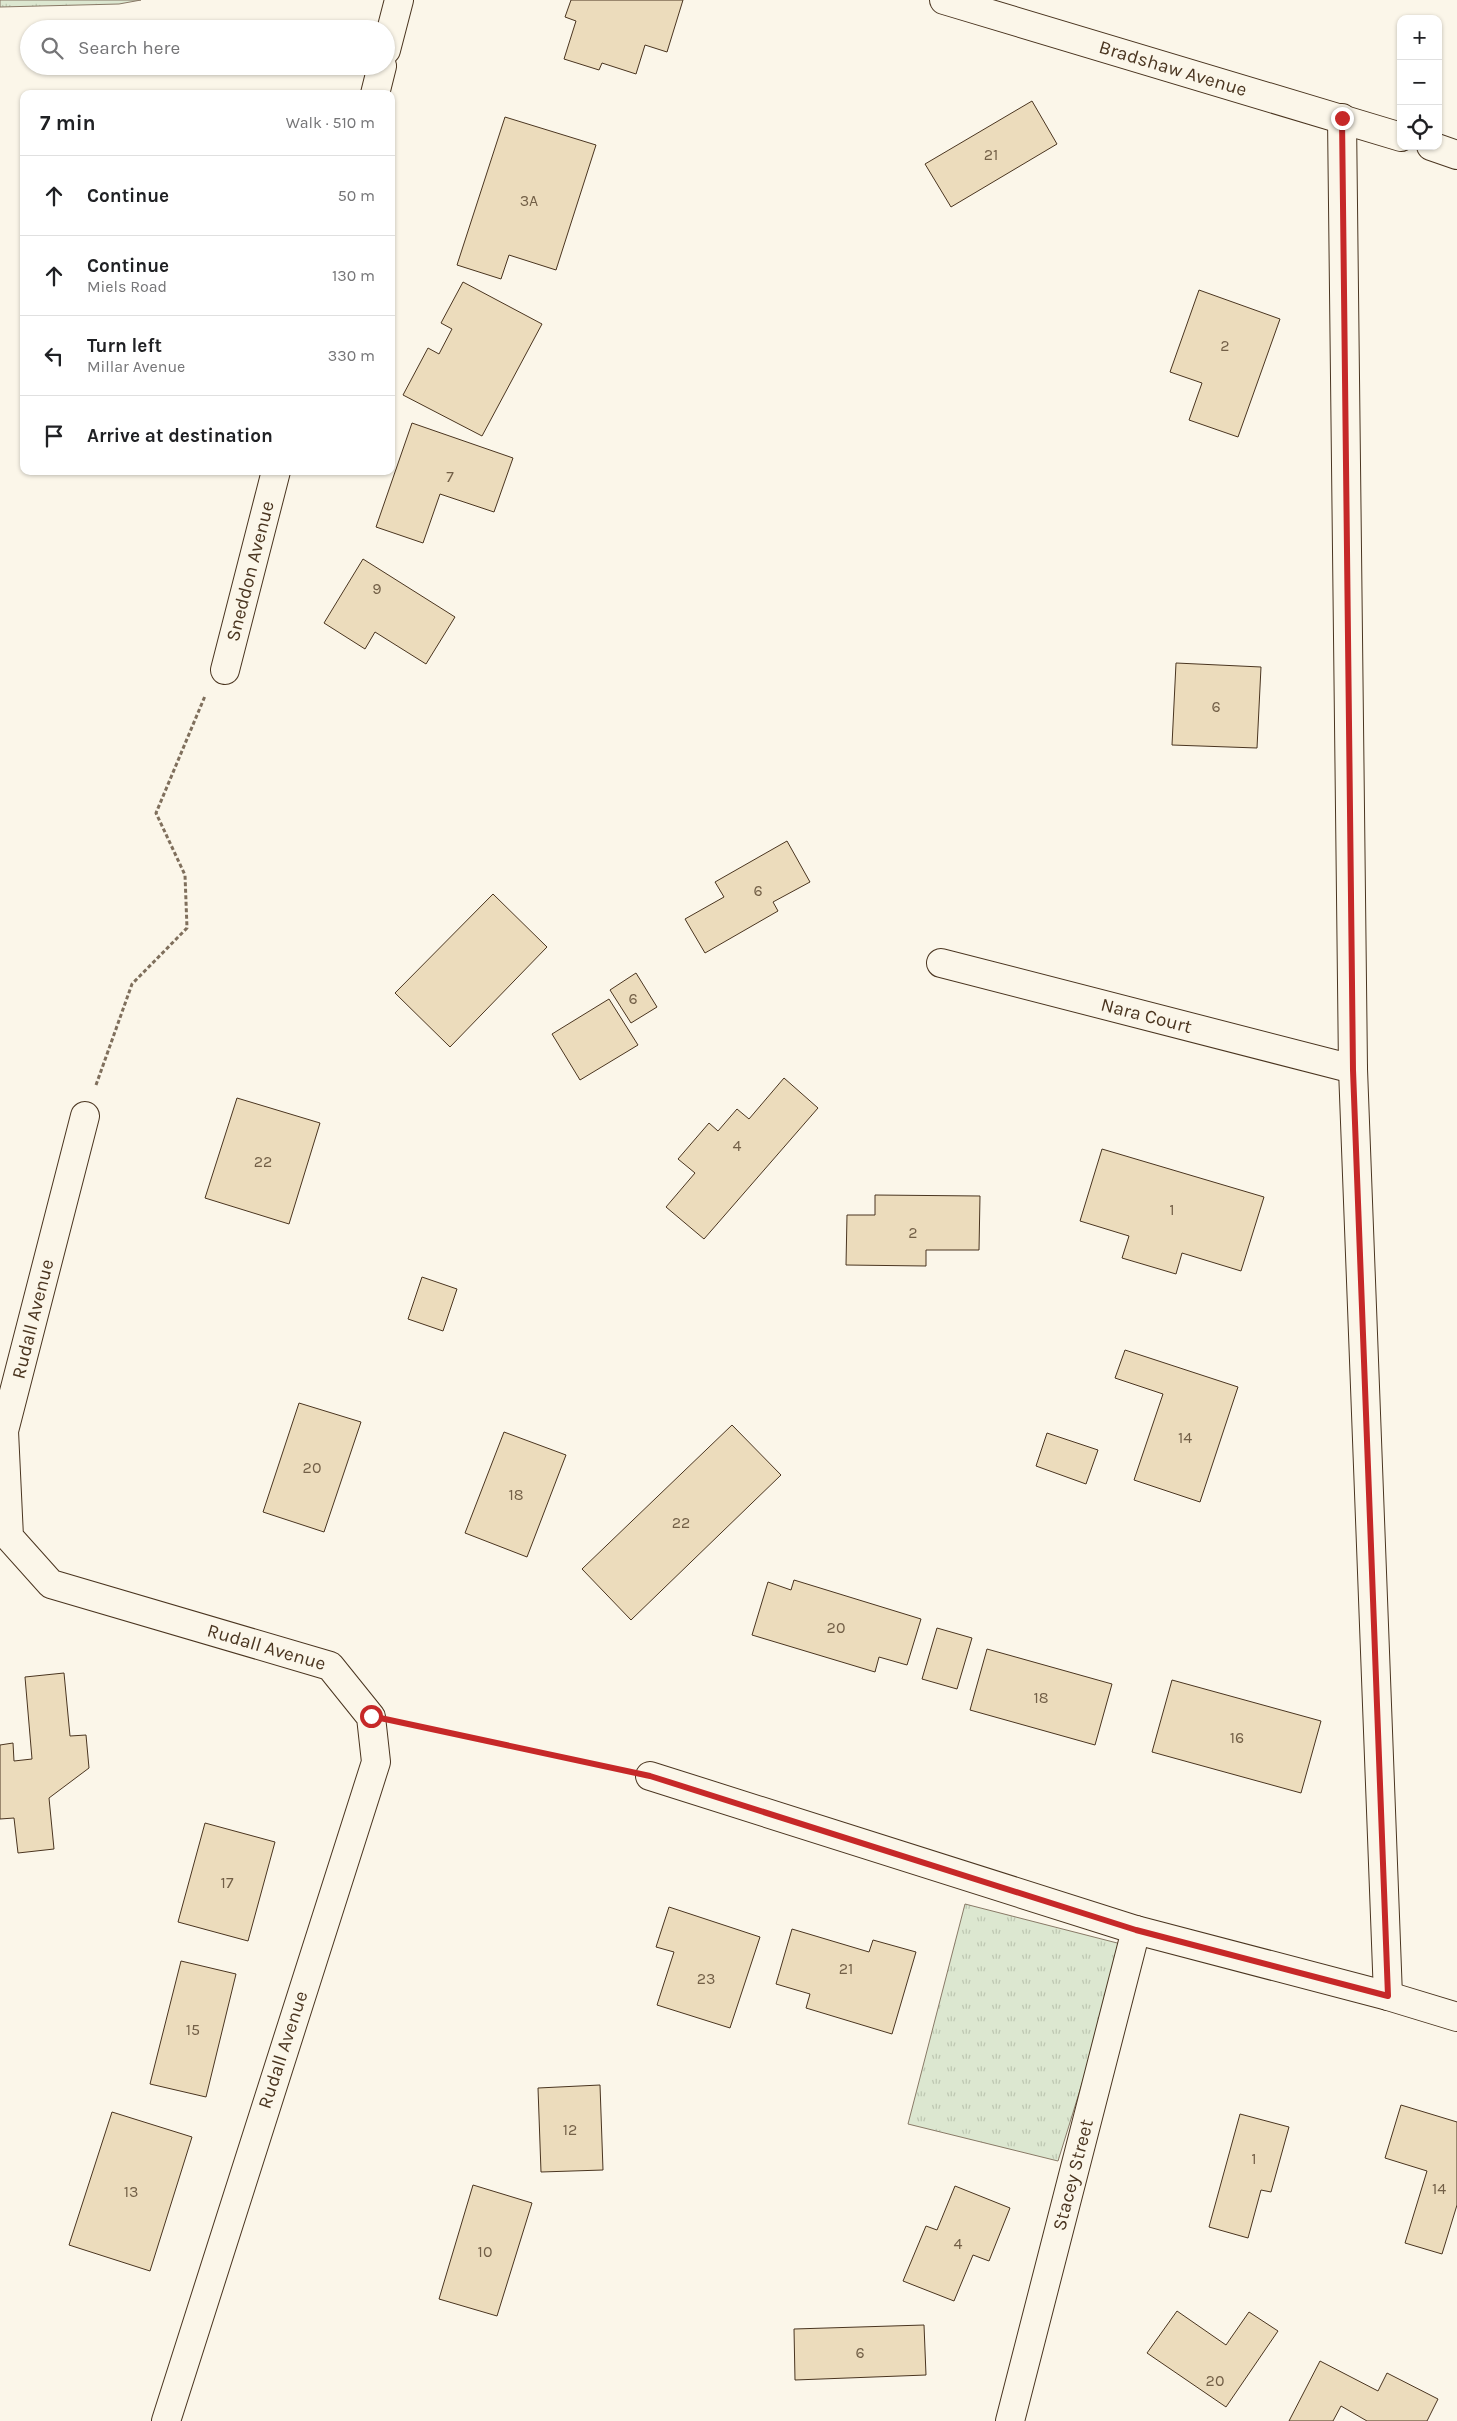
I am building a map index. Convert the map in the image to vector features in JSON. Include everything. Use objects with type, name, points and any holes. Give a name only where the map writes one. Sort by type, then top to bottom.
[{"type":"street","points":[[394,20],[399,0]]},
{"type":"street","name":"Bradshaw Avenue","points":[[944,0],[1397,135]]},
{"type":"street","points":[[376,90],[380,75]]},
{"type":"street","points":[[1342,118],[1353,1070],[1388,1996]]},
{"type":"street","points":[[1442,150],[1457,155]]},
{"type":"street","name":"Sneddon Avenue","points":[[225,670],[275,475]]},
{"type":"street","name":"Nara Court","points":[[941,963],[1353,1070]]},
{"type":"street","name":"Rudall Avenue","points":[[85,1116],[4,1431],[9,1537],[50,1584],[330,1666],[371,1716],[376,1762],[166,2421]]},
{"type":"street","points":[[650,1776],[1136,1930],[1388,1996],[1457,2017]]},
{"type":"street","name":"Stacey Street","points":[[1010,2421],[1136,1930]]},
{"type":"path","points":[[85,1116],[132,984],[187,928],[185,875],[156,813],[204,697],[225,670]]},
{"type":"path","points":[[371,1716],[650,1776]]},
{"type":"green space","points":[[0,0],[141,0],[119,4],[0,7]]},
{"type":"green space","points":[[965,1904],[1125,1945],[1058,2161],[908,2124]]},
{"type":"building","points":[[571,0],[683,0],[667,52],[645,45],[636,74],[602,63],[599,70],[564,59],[576,21],[565,17]]},
{"type":"building","points":[[1032,101],[1057,144],[951,207],[925,164]]},
{"type":"building","points":[[505,117],[596,145],[556,270],[509,255],[501,279],[457,265]]},
{"type":"building","points":[[463,282],[542,324],[482,436],[403,395],[428,348],[439,354],[452,329],[441,323]]},
{"type":"building","points":[[1199,290],[1280,319],[1238,437],[1189,420],[1202,383],[1170,372]]},
{"type":"building","points":[[412,423],[513,458],[494,512],[440,494],[423,543],[376,527]]},
{"type":"building","points":[[363,559],[455,617],[426,664],[375,632],[365,649],[324,623]]},
{"type":"building","points":[[1176,663],[1261,667],[1257,748],[1172,745]]},
{"type":"building","points":[[787,841],[810,882],[773,902],[778,911],[705,953],[685,919],[724,897],[715,882]]},
{"type":"building","points":[[493,894],[547,947],[450,1047],[395,993]]},
{"type":"building","points":[[636,973],[657,1007],[631,1023],[610,990]]},
{"type":"building","points":[[609,999],[638,1045],[580,1080],[552,1034]]},
{"type":"building","points":[[784,1078],[818,1108],[704,1239],[666,1207],[695,1173],[678,1159],[709,1123],[718,1131],[737,1109],[749,1119]]},
{"type":"building","points":[[237,1098],[320,1123],[289,1224],[205,1198]]},
{"type":"building","points":[[1102,1149],[1264,1197],[1241,1271],[1182,1253],[1176,1274],[1122,1258],[1129,1236],[1080,1221]]},
{"type":"building","points":[[875,1195],[980,1196],[979,1250],[926,1250],[926,1266],[846,1265],[847,1215],[875,1215]]},
{"type":"building","points":[[422,1277],[457,1289],[443,1331],[408,1319]]},
{"type":"building","points":[[1125,1350],[1238,1387],[1200,1502],[1134,1480],[1163,1394],[1115,1378]]},
{"type":"building","points":[[299,1403],[361,1422],[324,1532],[263,1512]]},
{"type":"building","points":[[732,1425],[781,1475],[631,1620],[582,1569]]},
{"type":"building","points":[[504,1432],[566,1455],[527,1557],[465,1533]]},
{"type":"building","points":[[1047,1433],[1098,1450],[1086,1484],[1036,1466]]},
{"type":"building","points":[[794,1580],[921,1619],[907,1665],[879,1657],[875,1672],[752,1635],[768,1582],[791,1590]]},
{"type":"building","points":[[937,1628],[972,1638],[957,1689],[922,1679]]},
{"type":"building","points":[[987,1649],[1112,1684],[1095,1745],[970,1710]]},
{"type":"building","points":[[64,1673],[70,1736],[86,1735],[89,1768],[49,1798],[54,1849],[18,1853],[14,1818],[0,1819],[0,1745],[13,1743],[14,1761],[32,1759],[25,1677]]},
{"type":"building","points":[[1172,1680],[1321,1721],[1301,1793],[1152,1752]]},
{"type":"building","points":[[205,1823],[275,1842],[248,1941],[178,1922]]},
{"type":"building","points":[[669,1907],[760,1937],[730,2028],[657,2005],[674,1952],[656,1947]]},
{"type":"building","points":[[792,1929],[869,1952],[873,1940],[916,1952],[892,2034],[806,2008],[810,1994],[776,1984]]},
{"type":"building","points":[[181,1961],[236,1974],[206,2097],[150,2084]]},
{"type":"building","points":[[600,2085],[603,2170],[541,2172],[538,2088]]},
{"type":"building","points":[[1401,2105],[1457,2122],[1457,2205],[1442,2254],[1405,2243],[1427,2171],[1385,2158]]},
{"type":"building","points":[[112,2112],[192,2137],[150,2271],[69,2245]]},
{"type":"building","points":[[1240,2114],[1289,2127],[1271,2192],[1261,2190],[1248,2238],[1209,2227]]},
{"type":"building","points":[[473,2185],[532,2203],[497,2316],[439,2299]]},
{"type":"building","points":[[955,2186],[1010,2208],[989,2261],[973,2255],[954,2301],[903,2281],[926,2226],[937,2230]]},
{"type":"building","points":[[1177,2311],[1226,2345],[1249,2312],[1278,2331],[1226,2407],[1147,2353]]},
{"type":"building","points":[[924,2325],[926,2375],[795,2380],[794,2329]]},
{"type":"building","points":[[1320,2361],[1378,2391],[1387,2373],[1438,2399],[1427,2421],[1367,2421],[1341,2406],[1333,2421],[1289,2421]]},
{"type":"route","points":[[371,1716],[650,1776],[1136,1930],[1388,1996],[1353,1070],[1342,118]]}]
